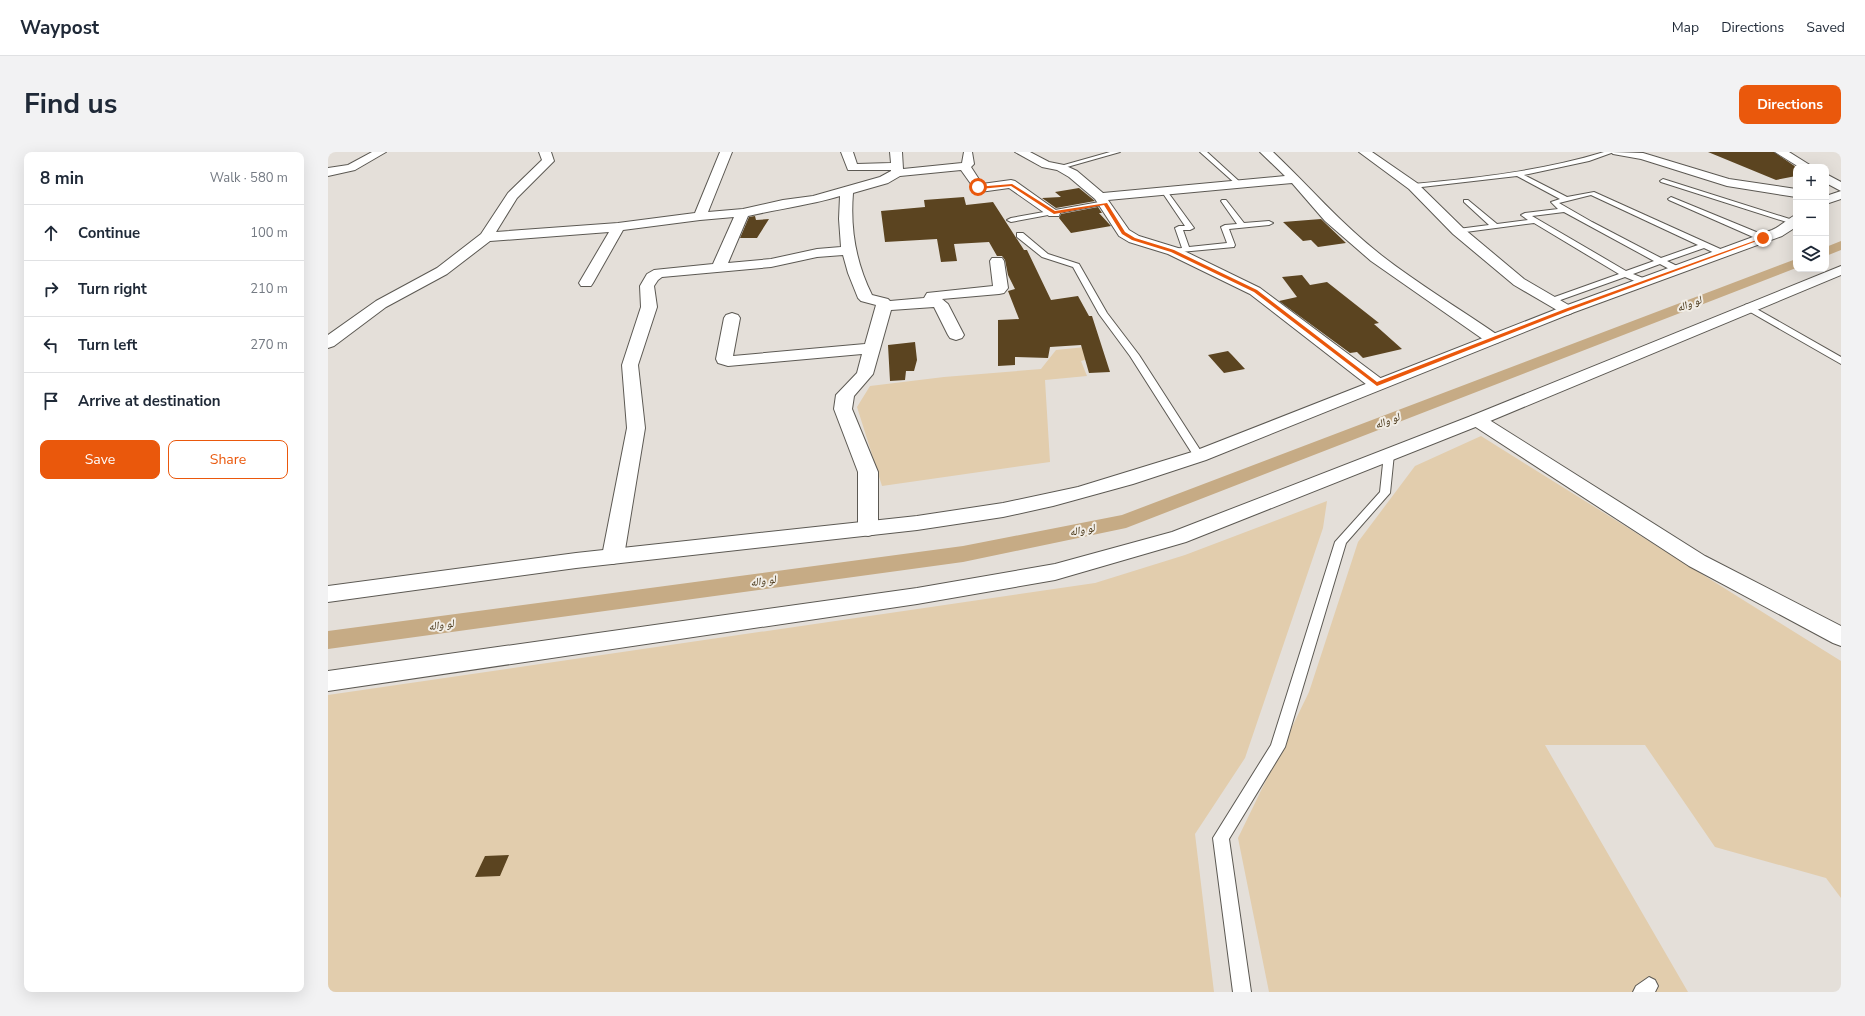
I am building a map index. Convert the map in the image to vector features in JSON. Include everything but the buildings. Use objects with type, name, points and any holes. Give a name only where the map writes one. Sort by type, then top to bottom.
[{"type":"street","points":[[328,172],[351,168],[380,152]]},
{"type":"street","points":[[328,343],[381,304],[442,271],[486,237],[512,196],[548,161],[545,152]]},
{"type":"street","points":[[700,216],[726,152]]},
{"type":"street","points":[[847,152],[852,168],[897,170],[965,166],[969,162],[968,152]]},
{"type":"street","points":[[897,170],[896,152],[900,152]]},
{"type":"street","points":[[1021,152],[1046,165],[1060,167],[1073,174],[1103,200],[1124,233],[1134,239],[1180,250],[1256,291],[1377,384]]},
{"type":"street","points":[[1266,152],[1295,179],[1330,218],[1376,258],[1492,339]]},
{"type":"street","points":[[1365,152],[1413,186],[1458,231],[1519,282],[1559,306]]},
{"type":"street","points":[[1617,152],[1643,156],[1727,182],[1793,193]]},
{"type":"street","points":[[1781,152],[1802,164]]},
{"type":"street","points":[[965,166],[978,187],[1011,184],[1054,213]]},
{"type":"street","points":[[486,237],[618,227],[700,216],[743,213],[847,192],[884,180],[897,170]]},
{"type":"street","points":[[1103,200],[1165,192],[1295,179]]},
{"type":"street","points":[[1829,180],[1841,187]]},
{"type":"street","points":[[847,192],[845,208],[849,250],[859,285],[866,298],[883,302],[884,306],[865,374],[845,395],[843,409],[868,472],[868,529]]},
{"type":"street","points":[[718,268],[743,213]]},
{"type":"street","points":[[328,594],[612,556],[868,529],[1003,510],[1063,497],[1140,477],[1199,456],[1492,339],[1559,306],[1645,282],[1724,254],[1763,238],[1793,222]]},
{"type":"street","points":[[586,283],[613,239],[618,227]]},
{"type":"street","points":[[612,556],[636,428],[630,365],[649,307],[648,286],[652,277],[656,274],[771,263],[817,253],[849,250]]},
{"type":"street","points":[[932,301],[932,296],[938,295],[999,290],[1001,288],[997,261]]},
{"type":"street","points":[[328,681],[909,598],[1056,572],[1180,537],[1476,420],[1841,270]]},
{"type":"street","points":[[884,306],[932,301],[940,304],[956,334]]},
{"type":"street","points":[[732,318],[724,359],[728,361],[873,348]]},
{"type":"street","points":[[1476,420],[1697,561],[1840,636]]},
{"type":"lane","points":[[1060,167],[1116,152]]},
{"type":"lane","points":[[1203,152],[1239,184]]},
{"type":"lane","points":[[1413,186],[1518,174],[1585,161],[1611,152]]},
{"type":"lane","points":[[1518,174],[1566,199]]},
{"type":"lane","points":[[1663,181],[1793,220]]},
{"type":"lane","points":[[1165,192],[1190,228],[1180,228],[1180,250],[1230,246],[1225,227],[1268,223]]},
{"type":"lane","points":[[1678,270],[1565,210],[1554,202],[1592,193],[1724,254]]},
{"type":"lane","points":[[1671,199],[1763,238]]},
{"type":"lane","points":[[1011,220],[1054,213],[1103,200]]},
{"type":"lane","points":[[1224,200],[1242,225]]},
{"type":"lane","points":[[1466,201],[1495,226]]},
{"type":"lane","points":[[1565,210],[1525,214],[1626,274],[1645,282]]},
{"type":"lane","points":[[1458,231],[1535,221]]},
{"type":"lane","points":[[1020,235],[1048,257],[1072,263],[1076,266],[1103,314],[1134,355],[1199,456]]},
{"type":"lane","points":[[1559,306],[1659,260],[1704,245]]},
{"type":"lane","points":[[1748,307],[1841,361]]},
{"type":"lane","points":[[1242,992],[1221,838],[1278,747],[1340,542],[1385,493],[1389,454]]},
{"type":"shaded area","points":[[1095,346],[1102,355],[1081,361],[1087,376],[1045,380],[1050,462],[882,486],[857,407],[870,386],[944,377],[1041,369],[1056,350]]},
{"type":"shaded area","points":[[1481,436],[1841,661],[1841,898],[1826,878],[1715,847],[1645,745],[1545,745],[1688,992],[1269,992],[1238,838],[1309,692],[1358,542],[1415,466]]},
{"type":"shaded area","points":[[1327,501],[1323,528],[1245,758],[1195,834],[1214,992],[328,992],[328,695],[1095,583],[1185,555]]},
{"type":"waterway","name":"لو واله","points":[[1829,251],[1841,245]]},
{"type":"waterway","name":"لو واله","points":[[328,640],[963,554],[1126,521],[1793,264]]},
{"type":"route","points":[[978,187],[1011,184],[1054,213],[1105,203],[1124,233],[1134,239],[1173,251],[1256,291],[1377,384],[1567,310],[1724,254],[1763,238]]}]
